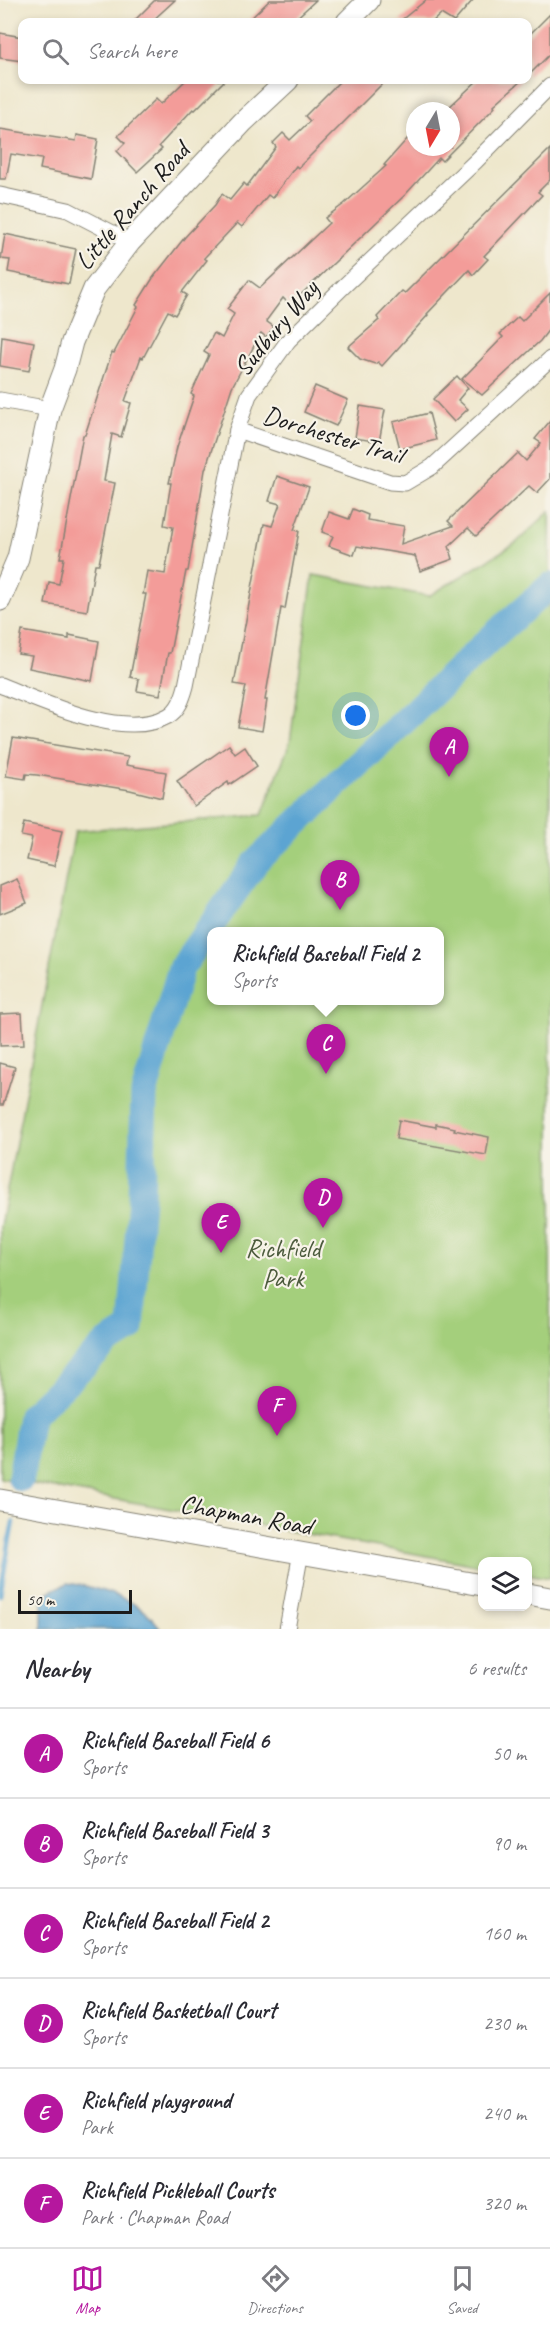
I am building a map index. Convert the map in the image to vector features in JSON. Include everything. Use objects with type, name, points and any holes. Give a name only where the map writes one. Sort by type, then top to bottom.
[{"type":"street","points":[[351,18],[369,0]]},
{"type":"street","name":"Little Ranch Road","points":[[0,600],[18,558],[50,409],[72,342],[94,289],[130,242],[243,122],[284,84]]},
{"type":"street","name":"Sudbury Way","points":[[0,685],[74,714],[137,725],[168,716],[182,700],[237,430],[249,395],[288,341],[476,161],[550,86]]},
{"type":"street","points":[[0,195],[68,210],[130,242]]},
{"type":"street","name":"Dorchester Trail","points":[[237,430],[390,482],[405,483],[432,467],[550,358]]},
{"type":"street","points":[[0,400],[50,409]]},
{"type":"street","name":"Chapman Road","points":[[0,1500],[478,1585]]},
{"type":"street","points":[[287,1629],[301,1552]]},
{"type":"street","points":[[532,1595],[550,1598]]},
{"type":"green space","name":"Richfield Park","points":[[550,511],[550,1578],[532,1575],[532,1557],[478,1557],[478,1565],[0,1478],[0,1227],[75,831],[262,815],[290,742],[313,575],[429,596],[516,543]]},
{"type":"water","points":[[68,1583],[106,1592],[132,1603],[153,1619],[160,1629],[42,1629],[42,1597]]},
{"type":"building","points":[[155,0],[175,0],[155,18],[137,18]]},
{"type":"building","points":[[270,0],[316,0],[296,18],[251,18]]},
{"type":"building","points":[[426,0],[473,0],[457,18],[448,18],[441,14],[436,18],[404,18]]},
{"type":"building","points":[[550,14],[550,54],[532,72],[532,32]]},
{"type":"building","points":[[0,33],[18,36],[18,60],[0,58]]},
{"type":"building","points":[[182,84],[221,84],[195,110],[193,109],[159,146],[162,149],[137,172],[117,151],[125,143],[118,136],[156,99],[161,104]]},
{"type":"building","points":[[337,84],[382,84],[298,168],[296,166],[272,198],[268,195],[242,227],[237,223],[204,258],[207,260],[182,292],[187,295],[175,315],[168,311],[143,358],[141,357],[125,401],[131,403],[121,437],[112,434],[104,481],[115,483],[99,564],[95,564],[87,611],[45,604],[49,582],[59,584],[64,558],[60,558],[83,435],[85,435],[112,352],[114,353],[138,307],[136,305],[153,278],[222,194],[230,200],[244,183],[247,186],[276,147],[273,143],[283,133],[290,140],[310,121],[305,116]]},
{"type":"building","points":[[474,84],[518,84],[494,105],[495,107],[460,143],[460,102],[454,102]]},
{"type":"building","points":[[0,129],[76,141],[77,135],[98,139],[91,179],[40,169],[42,159],[11,154],[6,179],[0,179]]},
{"type":"building","points":[[406,140],[406,156],[447,156],[442,161],[439,158],[405,195],[290,305],[283,298],[266,321],[274,327],[266,337],[261,333],[232,387],[205,470],[188,571],[186,571],[160,695],[137,691],[139,679],[130,677],[146,594],[143,594],[147,571],[165,574],[173,527],[164,525],[171,483],[169,483],[177,447],[194,396],[191,394],[209,355],[204,352],[214,333],[222,338],[234,314],[227,309],[249,280],[260,288],[329,223],[325,218],[344,204],[386,166],[384,165]]},
{"type":"building","points":[[550,149],[550,180],[538,192],[542,195],[484,256],[488,259],[473,275],[469,270],[382,366],[378,362],[375,364],[360,359],[348,347],[379,320],[377,317],[402,291],[405,293]]},
{"type":"building","points":[[5,234],[76,249],[69,284],[8,272],[10,260],[1,259]]},
{"type":"building","points":[[550,293],[550,328],[540,341],[482,395],[462,379],[503,337],[500,334],[518,317],[522,321]]},
{"type":"building","points":[[2,336],[34,342],[29,371],[0,366]]},
{"type":"building","points":[[457,376],[468,388],[458,400],[468,409],[454,422],[433,399]]},
{"type":"building","points":[[315,386],[348,400],[336,426],[304,412]]},
{"type":"building","points":[[360,406],[385,410],[379,442],[355,438]]},
{"type":"building","points":[[429,413],[436,440],[400,449],[393,422]]},
{"type":"building","points":[[550,421],[550,479],[537,493],[529,486],[476,536],[468,528],[449,546],[453,559],[420,571],[415,556],[357,546],[354,555],[329,546],[333,536],[322,532],[329,512],[349,519],[353,509],[368,515],[367,520],[404,526],[401,544],[453,526],[448,521],[518,453],[526,461],[541,443],[535,439]]},
{"type":"building","points":[[277,476],[309,487],[294,530],[299,531],[285,609],[281,608],[262,731],[238,727],[246,686],[234,684],[264,524],[272,526],[280,504],[269,501]]},
{"type":"building","points":[[22,631],[69,639],[69,635],[99,641],[92,681],[29,668],[32,656],[18,654]]},
{"type":"building","points":[[13,738],[128,757],[126,765],[166,772],[162,798],[130,790],[37,775],[26,774],[25,779],[6,776]]},
{"type":"building","points":[[229,745],[235,754],[245,747],[257,766],[229,785],[228,782],[194,806],[177,781]]},
{"type":"building","points":[[24,823],[62,831],[54,866],[27,860],[32,838],[21,836]]},
{"type":"building","points":[[17,879],[27,903],[0,914],[0,886]]},
{"type":"building","points":[[22,1013],[24,1045],[0,1046],[0,1014]]},
{"type":"building","points":[[0,1063],[15,1067],[3,1105],[0,1105]]},
{"type":"building","points":[[399,1120],[436,1127],[436,1124],[489,1137],[486,1155],[396,1139]]},
{"type":"waterway","points":[[210,927],[256,862],[492,637],[550,586]]},
{"type":"waterway","points":[[21,1478],[31,1416],[107,1343],[131,1328],[141,1199],[144,1094],[181,968],[207,931]]},
{"type":"waterway","points":[[0,1595],[13,1522]]},
{"type":"place","name":"Richfield Baseball Field 6","points":[[449,777]]},
{"type":"place","name":"Richfield Baseball Field 3","points":[[340,910]]},
{"type":"place","name":"Richfield Baseball Field 2","points":[[326,1074]]},
{"type":"place","name":"Richfield Basketball Court","points":[[323,1228]]},
{"type":"place","name":"Richfield playground","points":[[221,1253]]},
{"type":"place","name":"Richfield Pickleball Courts","points":[[277,1436]]}]
